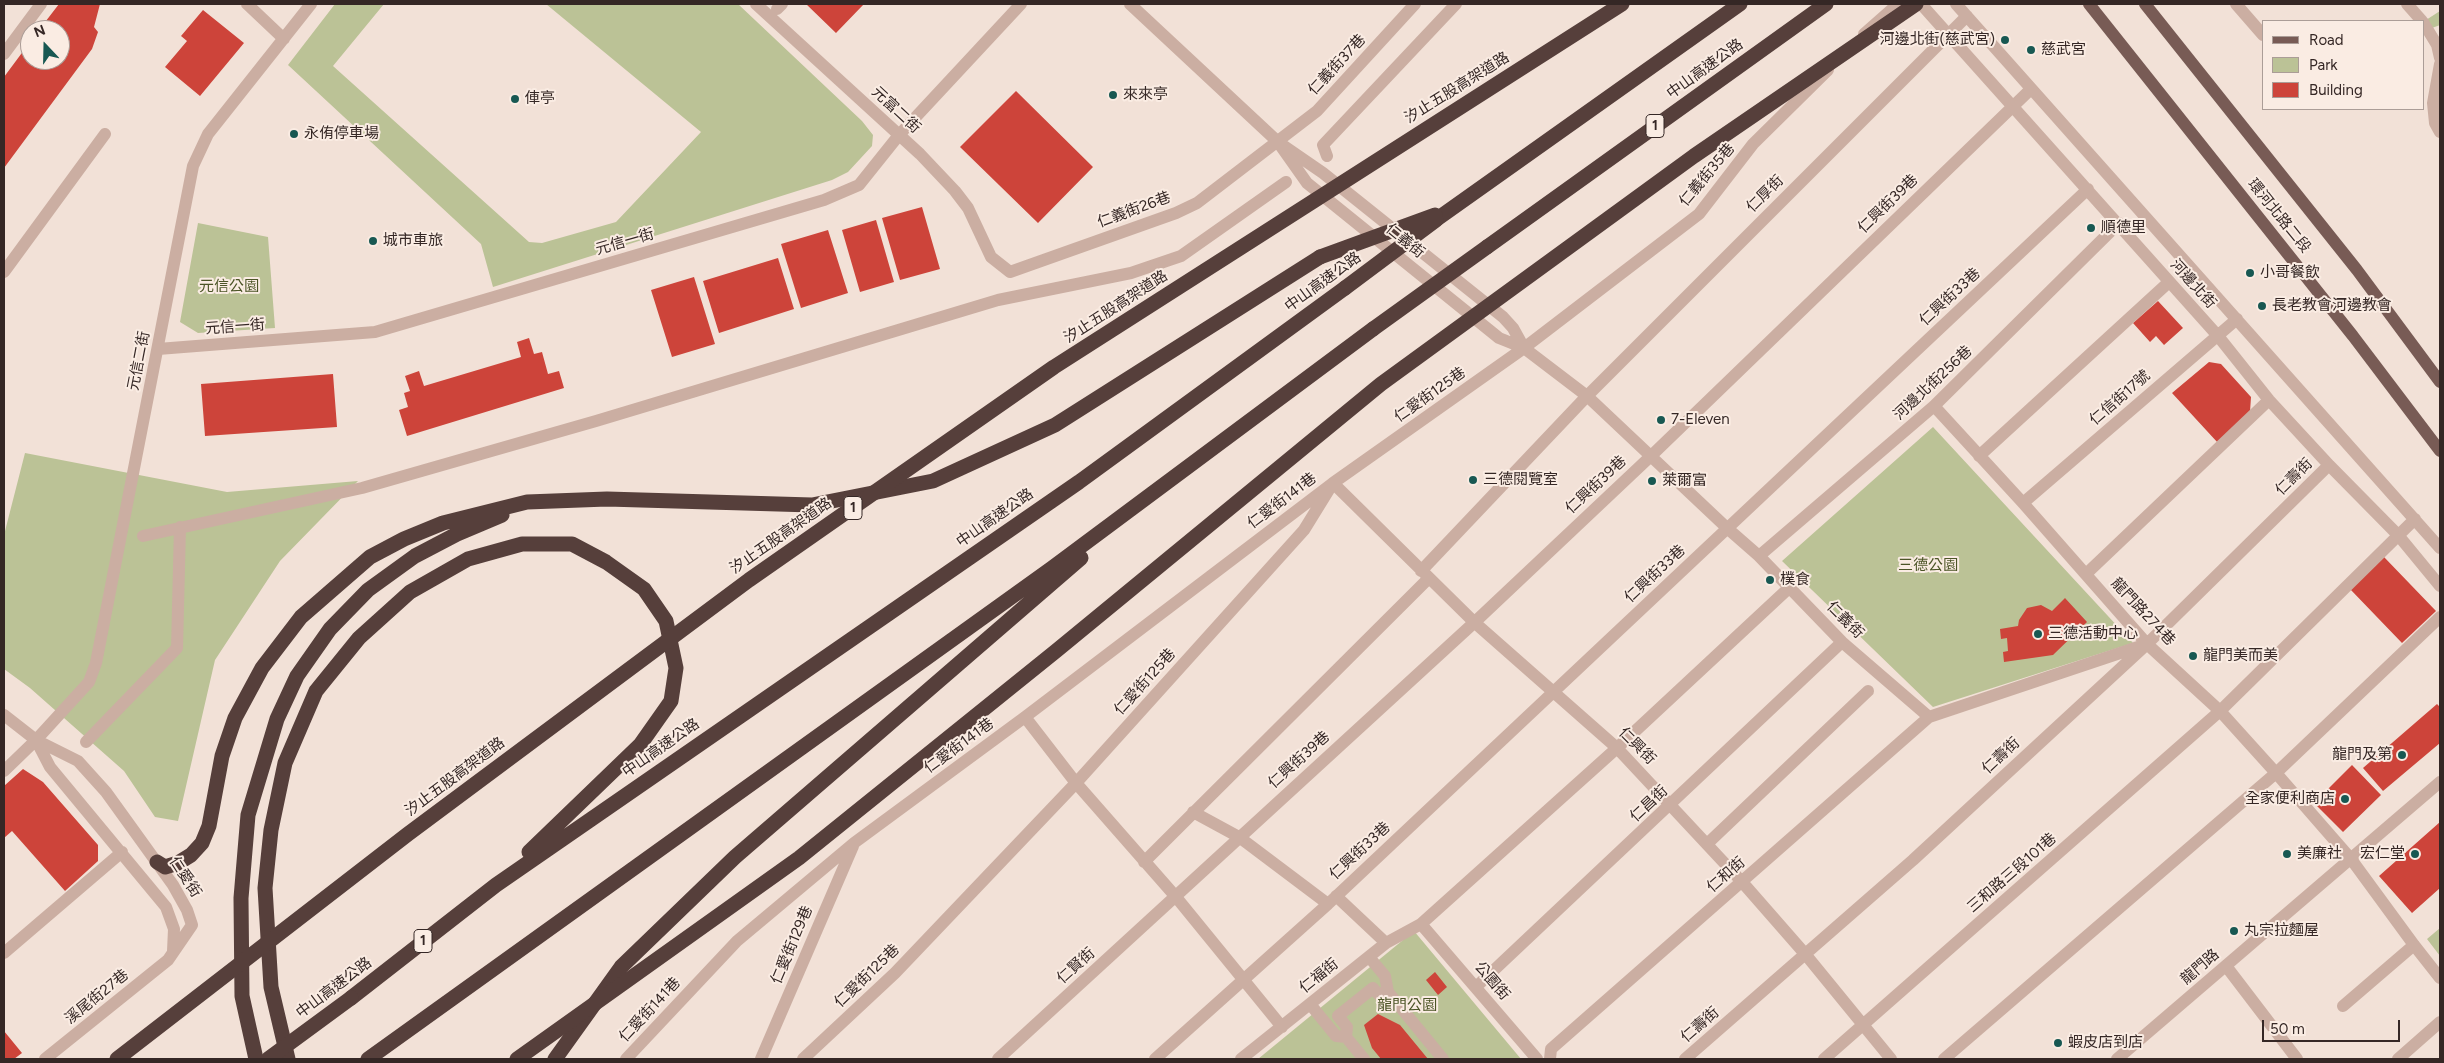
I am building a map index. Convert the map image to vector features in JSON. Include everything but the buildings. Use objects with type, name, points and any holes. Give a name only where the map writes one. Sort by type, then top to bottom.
[{"type":"highway","name":"汐止五股高架道路","points":[[116,1059],[408,834],[773,563],[1054,367],[1622,4]]},
{"type":"highway","name":"中山高速公路","points":[[268,1059],[496,885],[1079,482],[1345,288],[1439,216],[1740,4]]},
{"type":"highway","points":[[517,1059],[798,858],[1056,652],[1381,384],[1694,156],[1916,4]]},
{"type":"highway","name":"中山高速公路","points":[[370,1058],[1044,574],[1373,329],[1825,5]]},
{"type":"highway","points":[[157,862],[165,866],[178,863],[192,855],[202,843],[209,826],[222,756],[240,710],[262,668],[301,617],[370,557],[404,539],[442,523],[527,502],[607,499],[687,503],[812,505],[933,481],[1055,425],[1320,257],[1439,216]]},
{"type":"highway","points":[[556,1059],[621,967],[735,857],[908,705],[1187,467]]},
{"type":"highway","points":[[256,1059],[242,996],[240,898],[248,815],[277,719],[297,676],[330,629],[368,590],[416,556],[457,534],[502,515],[559,500]]},
{"type":"highway","points":[[288,1059],[271,988],[265,888],[271,830],[285,763],[316,691],[359,638],[410,592],[468,558],[522,544],[572,544],[606,562],[644,588],[666,621],[676,668],[671,701],[640,745],[496,885]]},
{"type":"main road","name":"環河北路二段","points":[[2089,4],[2353,336],[2440,451]]},
{"type":"main road","name":"環河北路二段","points":[[2145,4],[2357,270],[2440,382]]},
{"type":"street","points":[[4,54],[41,4]]},
{"type":"street","points":[[247,4],[284,39]]},
{"type":"street","name":"元信二街","points":[[4,771],[36,740],[89,682],[96,663],[194,166],[208,134],[311,4]]},
{"type":"street","name":"元富二街","points":[[756,4],[899,135],[943,178],[968,208],[991,257]]},
{"type":"street","name":"元信一街","points":[[158,349],[385,330],[824,200],[859,185],[899,135],[1021,4]]},
{"type":"street","name":"仁義街","points":[[1130,4],[1278,142],[1323,173],[1503,317],[1513,328],[1524,348]]},
{"type":"street","name":"仁義街37巷","points":[[1278,142],[1317,111],[1415,4]]},
{"type":"street","points":[[1327,156],[1324,145],[1456,4]]},
{"type":"street","name":"仁義街35巷","points":[[1524,348],[1699,214],[1754,144],[1870,28],[1898,4]]},
{"type":"street","name":"河邊北街","points":[[1921,4],[2119,223],[2218,336],[2269,400],[2329,465],[2398,535],[2440,586]]},
{"type":"street","name":"河邊北街","points":[[1956,4],[2440,548]]},
{"type":"street","points":[[2236,4],[2262,34]]},
{"type":"street","points":[[2408,4],[2421,20]]},
{"type":"street","name":"仁厚街","points":[[1144,862],[1424,575],[1587,396],[1967,16]]},
{"type":"street","points":[[2424,24],[2437,46],[2440,58]]},
{"type":"street","points":[[2440,64],[2433,103],[2436,123],[2440,132]]},
{"type":"street","name":"仁興街39巷","points":[[1176,897],[1652,455],[2031,89]]},
{"type":"street","points":[[4,272],[105,134]]},
{"type":"street","name":"仁義街","points":[[1278,142],[1307,183],[1499,338],[1524,348],[1587,396],[1652,455],[1727,528],[1760,556],[1842,642],[1929,717]]},
{"type":"street","name":"仁義街26巷","points":[[991,257],[1010,272],[1176,213],[1197,202],[1278,142]]},
{"type":"street","points":[[143,536],[180,526],[362,488],[596,421],[998,300],[1131,273],[1181,256],[1286,182]]},
{"type":"street","name":"仁興街33巷","points":[[1155,1059],[1332,900],[2088,189]]},
{"type":"street","name":"河邊北街256巷","points":[[1760,556],[1934,406],[2119,223]]},
{"type":"street","points":[[1979,456],[2169,282]]},
{"type":"street","name":"仁信街17號","points":[[2023,502],[2237,319]]},
{"type":"street","name":"仁愛街125巷","points":[[803,1059],[895,973],[1076,783],[1304,530],[1333,483],[1524,348]]},
{"type":"street","points":[[2086,574],[2269,400]]},
{"type":"street","name":"龍門路274巷","points":[[1934,406],[2023,502],[2147,644],[2220,711],[2276,772],[2351,859],[2440,978]]},
{"type":"street","name":"仁壽街","points":[[1686,1059],[1806,955],[2147,644],[2329,465]]},
{"type":"street","name":"仁興街","points":[[1333,483],[1424,575],[1474,622],[1618,748],[1743,883],[1806,955],[1891,1059]]},
{"type":"street","name":"仁愛街141巷","points":[[626,1059],[737,941],[854,844],[1333,483]]},
{"type":"street","name":"三和路三段101巷","points":[[1824,1059],[1864,1026],[2220,711],[2415,520]]},
{"type":"street","points":[[86,742],[177,648],[180,526]]},
{"type":"street","name":"仁福街","points":[[1241,1059],[1386,943],[1421,924],[1618,748],[1790,587]]},
{"type":"street","points":[[1944,1059],[2276,772],[2440,617]]},
{"type":"street","name":"仁昌街","points":[[1476,987],[1672,805],[1842,642]]},
{"type":"street","points":[[1929,717],[2147,644]]},
{"type":"street","points":[[1707,844],[1868,692]]},
{"type":"street","name":"仁愛街","points":[[4,715],[36,740],[78,761],[106,792],[173,885],[187,910],[192,925],[168,960]]},
{"type":"street","points":[[1025,717],[1076,783],[1176,897],[1282,1027]]},
{"type":"street","name":"仁和街","points":[[1550,1059],[1551,1048],[1743,883],[1929,717]]},
{"type":"street","name":"仁愛街","points":[[36,740],[50,767],[166,907],[174,929],[174,947],[168,960]]},
{"type":"street","name":"龍門路","points":[[2117,1059],[2440,782]]},
{"type":"street","points":[[1194,812],[1239,837],[1332,900],[1386,943]]},
{"type":"street","name":"仁愛街129巷","points":[[761,1059],[854,844]]},
{"type":"street","points":[[4,952],[122,852]]},
{"type":"street","name":"仁賢街","points":[[998,1059],[1176,897]]},
{"type":"street","name":"公園街","points":[[1421,924],[1537,1059]]},
{"type":"street","points":[[2343,1006],[2414,945]]},
{"type":"street","points":[[1369,957],[1385,976],[1388,992],[1442,1059]]},
{"type":"street","name":"溪尾街27巷","points":[[45,1059],[168,960]]},
{"type":"street","points":[[2226,966],[2297,1059]]},
{"type":"street","points":[[1364,1059],[1346,1037],[1347,1027],[1338,1016],[1372,988],[1378,994],[1388,992]]},
{"type":"street","points":[[1310,1004],[1336,1036],[1346,1037]]},
{"type":"street","points":[[2398,1059],[2440,1022]]},
{"type":"green space","points":[[335,4],[384,4],[333,66],[529,242],[542,243],[616,222],[701,132],[546,4],[738,4],[862,121],[873,135],[872,146],[848,172],[832,180],[493,287],[481,244],[288,65]]},
{"type":"green space","points":[[2440,11],[2440,25],[2432,28],[2426,20]]},
{"type":"green space","name":"元信公園","points":[[198,223],[268,237],[275,328],[198,333],[180,322]]},
{"type":"green space","name":"三德公園","points":[[1933,427],[2133,643],[1933,707],[1782,561]]},
{"type":"green space","points":[[25,453],[227,492],[358,481],[280,561],[215,660],[178,821],[155,817],[124,771],[30,688],[4,669],[4,535]]},
{"type":"green space","points":[[2440,928],[2440,956],[2427,939]]},
{"type":"green space","name":"龍門公園","points":[[1414,931],[1521,1059],[1258,1059]]},
{"type":"place","name":"河邊北街(慈武宮)","points":[[2005,40]]},
{"type":"place","name":"慈武宮","points":[[2031,50]]},
{"type":"place","name":"來來亭","points":[[1113,95]]},
{"type":"place","name":"俥亭","points":[[515,99]]},
{"type":"place","name":"永侑停車場","points":[[294,134]]},
{"type":"place","name":"順德里","points":[[2091,228]]},
{"type":"place","name":"城市車旅","points":[[373,241]]},
{"type":"place","name":"小哥餐飲","points":[[2250,273]]},
{"type":"place","name":"長老教會河邊教會","points":[[2262,306]]},
{"type":"place","name":"7-Eleven","points":[[1661,420]]},
{"type":"place","name":"三德閱覽室","points":[[1473,480]]},
{"type":"place","name":"萊爾富","points":[[1652,481]]},
{"type":"place","name":"樸食","points":[[1770,580]]},
{"type":"place","name":"三德活動中心","points":[[2038,634]]},
{"type":"place","name":"龍門美而美","points":[[2193,656]]},
{"type":"place","name":"龍門及第","points":[[2402,755]]},
{"type":"place","name":"全家便利商店","points":[[2345,799]]},
{"type":"place","name":"美廉社","points":[[2287,854]]},
{"type":"place","name":"宏仁堂","points":[[2415,854]]},
{"type":"place","name":"丸宗拉麵屋","points":[[2234,931]]},
{"type":"place","name":"蝦皮店到店","points":[[2058,1043]]}]
